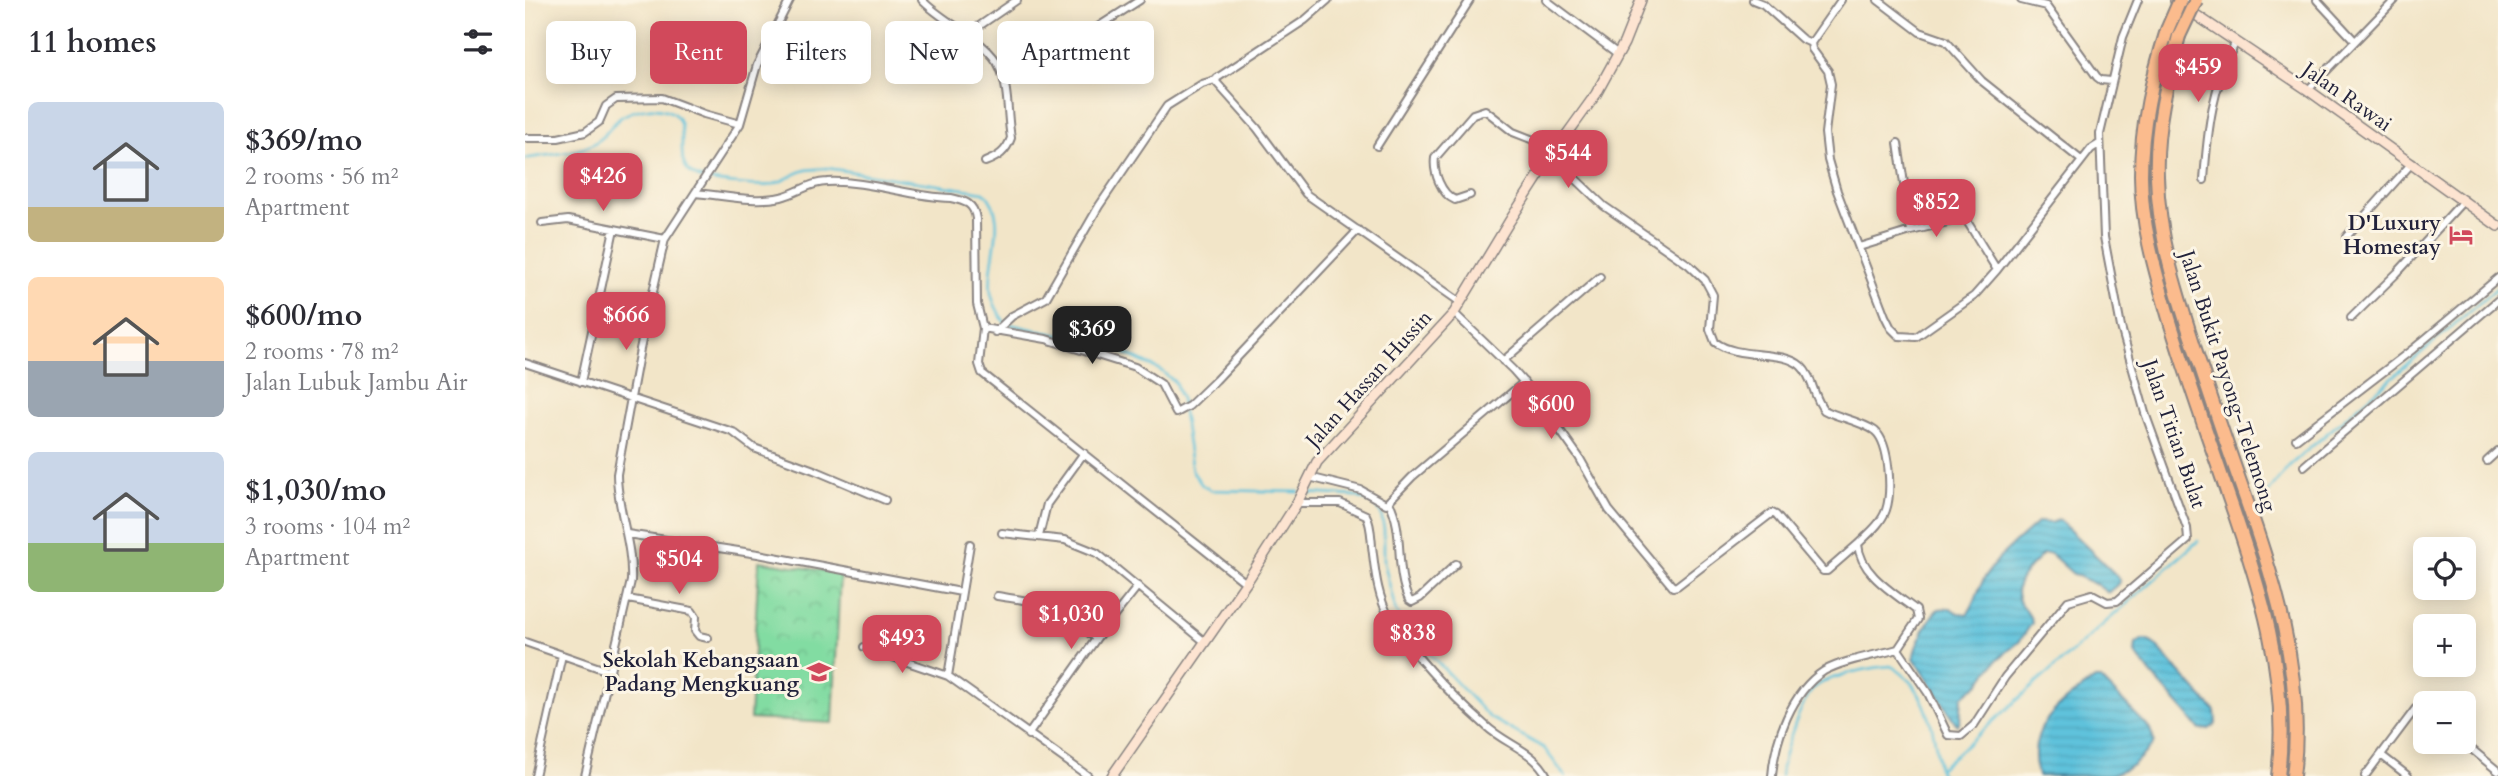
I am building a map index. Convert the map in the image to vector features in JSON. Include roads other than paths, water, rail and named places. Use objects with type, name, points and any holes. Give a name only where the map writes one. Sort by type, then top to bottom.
[{"type":"highway","name":"Jalan Bukit Payong-Telemong","points":[[2181,0],[2167,30],[2153,74],[2143,124],[2141,178],[2150,251],[2177,343],[2264,603],[2275,654],[2281,718],[2278,776]]},
{"type":"highway","name":"Jalan Bukit Payong-Telemong","points":[[2196,0],[2179,36],[2158,126],[2157,177],[2164,248],[2195,350],[2279,600],[2290,652],[2296,718],[2293,776]]},
{"type":"street","points":[[585,776],[628,599],[632,565],[617,474],[665,239],[740,124],[757,65],[790,0]]},
{"type":"street","points":[[922,0],[945,21]]},
{"type":"street","points":[[983,23],[1017,0]]},
{"type":"street","points":[[1107,21],[1140,0]]},
{"type":"street","points":[[997,329],[1012,316],[1046,298],[1099,206],[1167,106],[1202,84],[1215,80],[1305,20],[1328,0]]},
{"type":"street","points":[[1377,146],[1471,0]]},
{"type":"street","points":[[1546,0],[1618,54]]},
{"type":"street","name":"Jalan Hassan Hussin","points":[[1112,776],[1246,583],[1298,501],[1317,462],[1454,313],[1552,155],[1586,109],[1618,54],[1641,0]]},
{"type":"street","points":[[1753,0],[1763,4],[1802,39],[1811,43]]},
{"type":"street","points":[[1841,0],[1811,43],[1830,77],[1831,98],[1825,133],[1828,160],[1837,191],[1891,328],[1899,336],[1905,338],[1922,334],[1974,296],[2081,160],[2099,144]]},
{"type":"street","points":[[1878,0],[1920,32],[1946,41],[1982,80],[2081,160]]},
{"type":"street","points":[[2021,0],[2046,6],[2097,77],[2111,81]]},
{"type":"street","name":"Jalan Titian Bulat","points":[[1898,649],[1928,693],[1948,734],[1961,736],[1974,725],[2005,677],[2068,601],[2092,594],[2107,601],[2117,601],[2188,540],[2187,528],[2145,413],[2121,327],[2104,237],[2099,144],[2111,81],[2123,37],[2138,0]]},
{"type":"street","name":"Jalan Rawai","points":[[2174,0],[2308,90],[2498,226]]},
{"type":"street","points":[[2317,0],[2355,41]]},
{"type":"street","points":[[2308,90],[2395,0]]},
{"type":"street","points":[[2204,180],[2211,108],[2222,69],[2236,41]]},
{"type":"street","points":[[983,48],[997,63]]},
{"type":"street","points":[[1215,80],[1257,128],[1305,194],[1460,302]]},
{"type":"street","points":[[985,162],[998,157],[1011,138],[1004,84]]},
{"type":"street","points":[[525,138],[558,138],[585,132],[599,122],[605,106],[616,99],[662,98],[740,124]]},
{"type":"street","points":[[1454,313],[1524,382],[1579,457],[1609,510],[1671,586],[1676,587],[1772,513],[1823,571],[1858,544],[1881,521],[1888,500],[1888,467],[1879,436],[1870,429],[1824,410],[1806,372],[1794,361],[1733,351],[1715,342],[1709,323],[1713,295],[1705,280],[1689,265],[1604,206],[1536,141],[1509,130],[1485,110],[1472,114],[1438,154],[1434,163],[1435,173],[1451,199],[1470,195]]},
{"type":"street","points":[[1898,143],[1911,231]]},
{"type":"street","points":[[2346,237],[2412,163]]},
{"type":"street","points":[[695,193],[783,197],[813,183],[844,182],[965,201],[975,211],[977,304],[982,328],[979,364],[982,373],[1246,583]]},
{"type":"street","points":[[2351,318],[2464,201]]},
{"type":"street","points":[[1859,247],[1965,218],[1997,270]]},
{"type":"street","points":[[542,223],[568,220],[665,239]]},
{"type":"street","points":[[582,382],[614,229]]},
{"type":"street","points":[[982,328],[1046,340],[1135,367],[1161,384],[1171,400],[1174,412],[1178,412],[1189,406],[1261,335],[1358,230]]},
{"type":"street","points":[[1503,361],[1600,277]]},
{"type":"street","points":[[2296,439],[2413,349],[2498,278]]},
{"type":"street","points":[[2304,466],[2498,300]]},
{"type":"street","points":[[525,363],[733,432],[754,448],[885,500]]},
{"type":"street","points":[[1387,503],[1412,477],[1524,382]]},
{"type":"street","points":[[2487,461],[2498,451]]},
{"type":"street","points":[[1039,536],[1047,504],[1084,453]]},
{"type":"street","points":[[1307,481],[1361,490],[1387,503],[1395,514],[1401,573],[1412,602],[1420,598],[1456,564]]},
{"type":"street","points":[[1298,501],[1340,503],[1366,514],[1375,573],[1383,604],[1390,618],[1431,671],[1470,711],[1488,729],[1534,758],[1547,776]]},
{"type":"street","points":[[1002,533],[1065,540],[1092,550],[1205,642]]},
{"type":"street","points":[[627,534],[758,554],[961,592]]},
{"type":"street","points":[[948,676],[970,544]]},
{"type":"street","points":[[1772,776],[1777,741],[1796,702],[1813,681],[1831,668],[1898,649],[1918,619],[1918,612],[1871,573],[1860,557],[1858,544]]},
{"type":"street","points":[[1028,735],[1096,639],[1138,586]]},
{"type":"street","points":[[997,596],[1047,605],[1059,610],[1096,639]]},
{"type":"street","points":[[628,599],[661,607],[690,610],[696,617],[695,631],[699,636],[708,638]]},
{"type":"street","points":[[525,642],[611,671]]},
{"type":"street","points":[[864,647],[948,676],[1088,776]]},
{"type":"street","points":[[535,776],[562,655]]},
{"type":"street","points":[[2365,776],[2413,712]]},
{"type":"street","points":[[2476,753],[2498,771]]},
{"type":"street","points":[[2381,755],[2407,776]]},
{"type":"water","points":[[2059,520],[2120,579],[2120,582],[2108,593],[2096,584],[2073,574],[2051,554],[2043,554],[2023,576],[2017,589],[2020,603],[2032,623],[2019,642],[1998,659],[1979,683],[1962,697],[1960,721],[1957,725],[1914,658],[1923,632],[1939,609],[1950,608],[1967,614],[1984,579],[2002,555],[2038,522],[2051,523]]},
{"type":"water","points":[[2148,640],[2155,645],[2215,711],[2216,724],[2209,729],[2200,730],[2135,653],[2136,644]]},
{"type":"water","points":[[2095,679],[2101,679],[2150,729],[2154,741],[2152,746],[2133,765],[2110,776],[2038,776],[2035,759],[2040,730],[2057,708]]},
{"type":"waterway","points":[[525,159],[586,147],[601,139],[623,116],[642,109],[655,108],[670,111],[678,118],[683,160],[687,170],[703,179],[734,184],[771,185],[806,170],[827,168],[984,192],[992,203],[997,227],[990,280],[991,293],[1005,323],[1112,347],[1160,370],[1175,382],[1181,399],[1192,471],[1202,485],[1211,490],[1299,492]]},
{"type":"waterway","points":[[2266,495],[2289,466],[2498,287]]},
{"type":"waterway","points":[[1306,493],[1355,496],[1373,503],[1381,514],[1384,562],[1396,612],[1412,635],[1489,717],[1544,748],[1565,776]]},
{"type":"waterway","points":[[1939,769],[2198,541]]},
{"type":"waterway","points":[[1781,776],[1793,731],[1813,689],[1839,676],[1891,666],[1913,685],[1921,698],[1932,725],[1942,776]]},
{"type":"place","name":"D'Luxury Homestay","points":[[2461,235]]},
{"type":"place","name":"Sekolah Kebangsaan Padang Mengkuang","points":[[819,672]]}]
